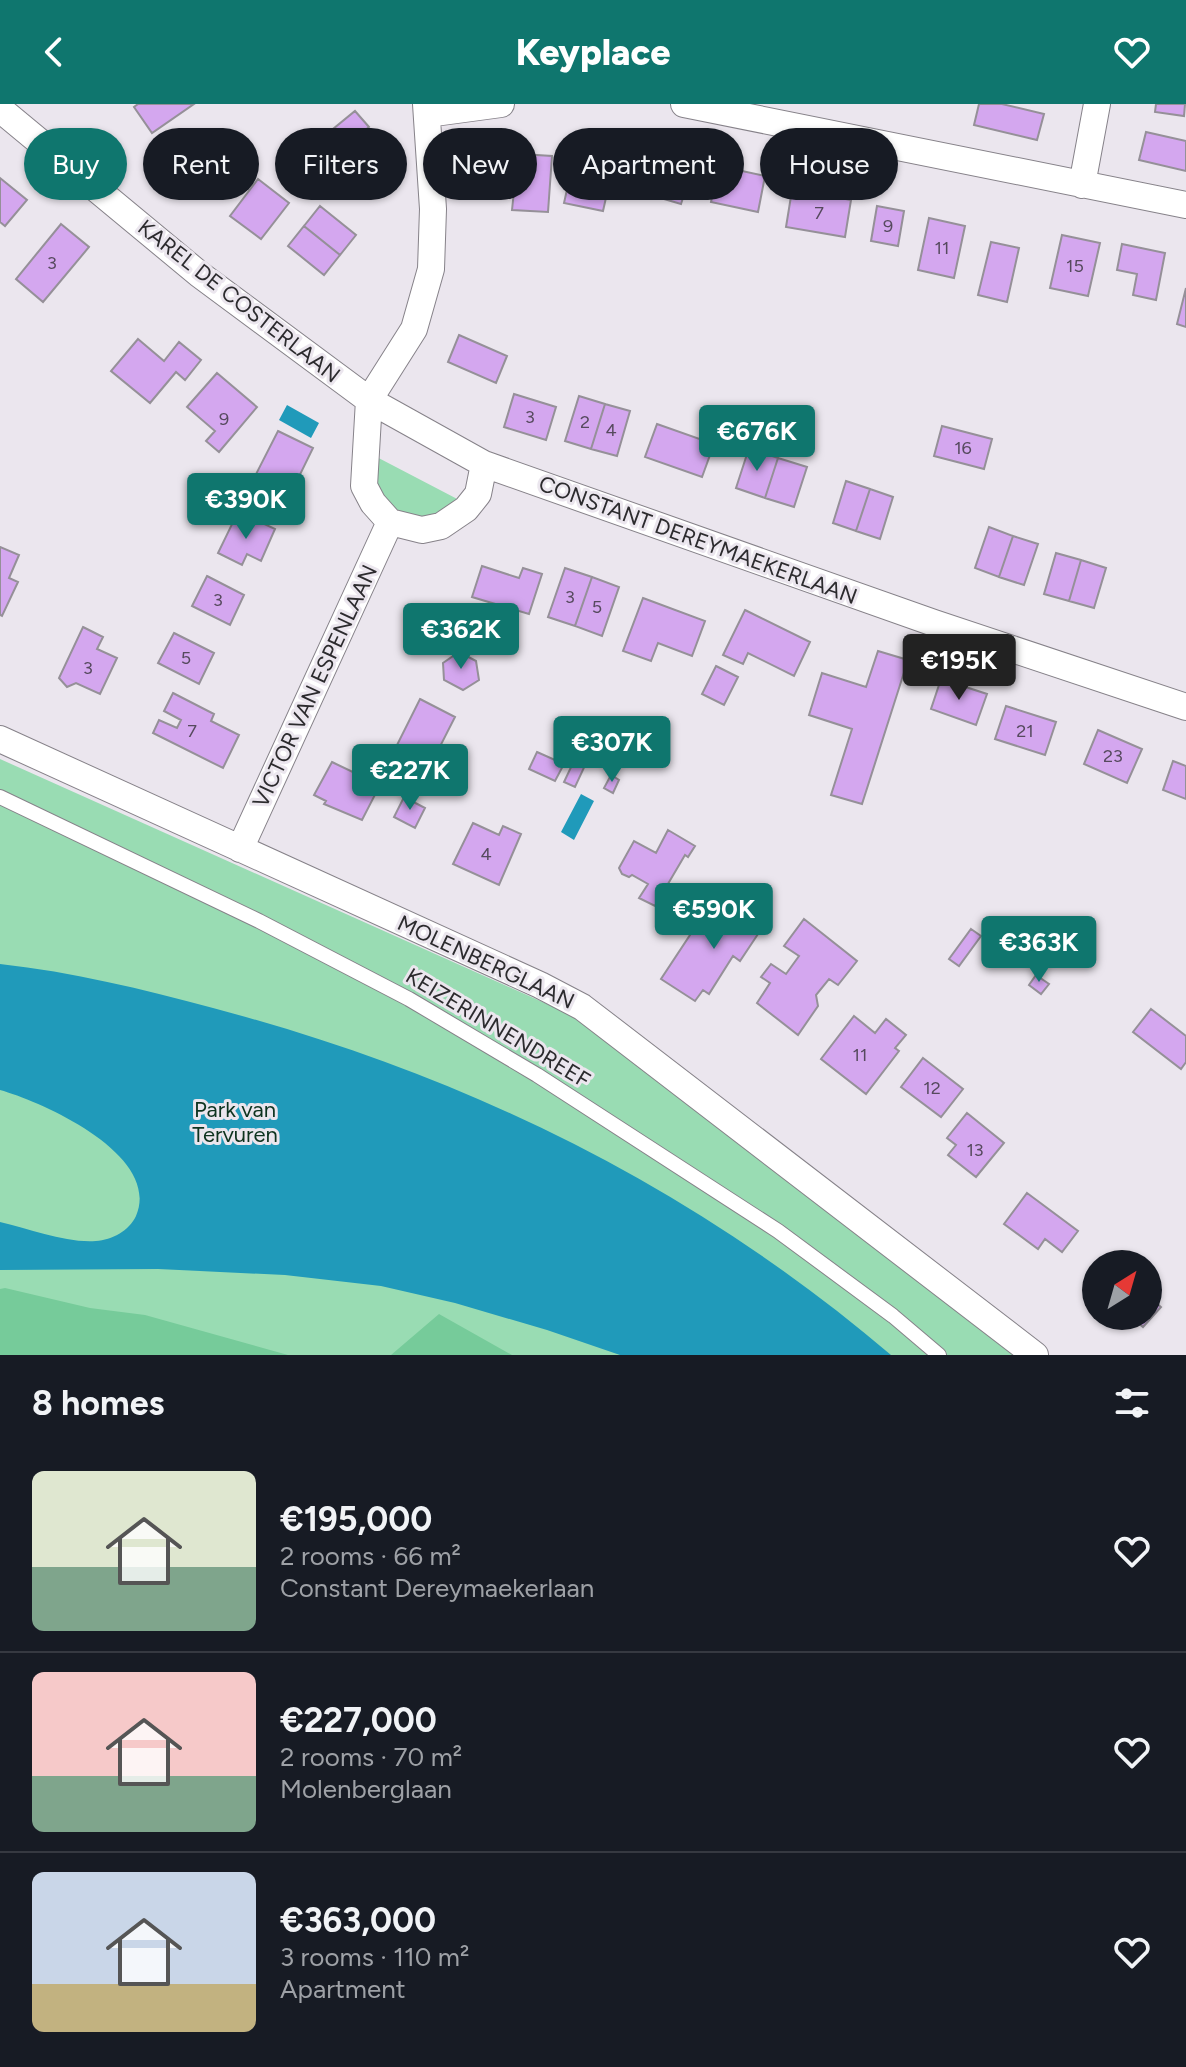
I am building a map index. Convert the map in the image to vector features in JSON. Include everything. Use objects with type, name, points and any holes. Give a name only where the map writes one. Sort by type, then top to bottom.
[{"type":"street","points":[[0,108],[6,104]]},
{"type":"street","points":[[484,464],[478,494],[466,509],[441,526],[422,530],[390,522],[373,503],[364,486],[369,400],[414,329],[431,269],[433,209],[426,109],[501,104]]},
{"type":"street","points":[[684,104],[1186,205]]},
{"type":"street","points":[[1082,185],[1097,104]]},
{"type":"street","name":"KAREL DE COSTERLAAN","points":[[0,108],[199,274],[369,400],[484,464]]},
{"type":"street","name":"CONSTANT DEREYMAEKERLAAN","points":[[484,464],[934,623],[1186,707]]},
{"type":"street","name":"VICTOR VAN ESPENLAAN","points":[[240,849],[390,522]]},
{"type":"street","name":"MOLENBERGLAAN","points":[[0,739],[540,985],[582,1007],[1035,1355]]},
{"type":"lane","name":"KEIZERINNENDREEF","points":[[0,797],[286,935],[409,999],[537,1075],[778,1231],[893,1316],[939,1355]]},
{"type":"green space","points":[[369,453],[463,502],[452,509],[428,516],[405,514],[395,509],[375,486]]},
{"type":"green space","name":"Park van Tervuren","points":[[0,759],[576,1017],[1017,1355],[0,1355]]},
{"type":"green space","points":[[0,1289],[90,1308],[145,1315],[288,1355],[0,1355]]},
{"type":"green space","points":[[439,1314],[512,1355],[391,1355]]},
{"type":"water","points":[[287,405],[319,423],[311,438],[279,420]]},
{"type":"water","points":[[581,794],[594,801],[574,840],[561,832]]},
{"type":"water","points":[[0,964],[107,982],[213,1008],[307,1035],[486,1102],[572,1143],[655,1188],[736,1238],[815,1294],[891,1355],[620,1355],[455,1303],[381,1286],[285,1275],[158,1269],[0,1270],[0,1222],[60,1238],[102,1240],[114,1237],[129,1226],[136,1216],[139,1194],[132,1172],[116,1152],[94,1135],[43,1106],[0,1090]]},
{"type":"building","points":[[138,104],[194,104],[159,128],[149,128],[134,107]]},
{"type":"building","points":[[979,104],[1002,104],[1044,114],[1037,140],[974,125]]},
{"type":"building","points":[[1156,104],[1185,104],[1184,116],[1155,112]]},
{"type":"building","points":[[355,111],[369,127],[368,128],[334,128]]},
{"type":"building","points":[[1146,132],[1186,141],[1186,171],[1139,160]]},
{"type":"building","points":[[537,155],[552,156],[548,212],[512,210],[513,200],[537,200]]},
{"type":"building","points":[[744,171],[760,175],[758,212],[711,202],[744,200]]},
{"type":"building","points":[[0,178],[27,200],[5,226],[0,222]]},
{"type":"building","points":[[259,180],[275,192],[275,200],[289,203],[261,239],[230,216],[242,200],[259,200]]},
{"type":"building","points":[[565,200],[605,200],[603,211],[564,203]]},
{"type":"building","points":[[790,200],[851,200],[845,237],[786,227]]},
{"type":"building","points":[[320,206],[356,235],[340,255],[304,226]]},
{"type":"building","points":[[877,206],[904,211],[898,246],[871,241]]},
{"type":"building","points":[[929,218],[965,226],[954,278],[918,270]]},
{"type":"building","points":[[61,224],[89,247],[43,302],[16,279]]},
{"type":"building","points":[[304,226],[340,255],[324,275],[288,246]]},
{"type":"building","points":[[1062,235],[1100,243],[1088,296],[1050,288]]},
{"type":"building","points":[[991,242],[1019,248],[1007,302],[978,295]]},
{"type":"building","points":[[1122,244],[1165,253],[1156,300],[1133,295],[1137,274],[1117,270]]},
{"type":"building","points":[[1186,288],[1186,327],[1177,324]]},
{"type":"building","points":[[459,335],[507,356],[496,383],[448,362]]},
{"type":"building","points":[[138,339],[164,361],[179,342],[201,360],[185,380],[176,372],[150,403],[111,371]]},
{"type":"building","points":[[217,373],[257,407],[219,452],[206,441],[215,431],[187,407]]},
{"type":"building","points":[[514,394],[556,407],[546,440],[504,427]]},
{"type":"building","points":[[579,396],[605,404],[591,449],[565,441]]},
{"type":"building","points":[[605,404],[630,411],[617,456],[591,449]]},
{"type":"building","points":[[657,424],[714,444],[702,477],[645,457]]},
{"type":"building","points":[[942,426],[992,439],[984,469],[934,456]]},
{"type":"building","points":[[278,431],[313,448],[291,493],[281,488],[276,499],[250,486]]},
{"type":"building","points":[[749,448],[778,458],[765,498],[736,488]]},
{"type":"building","points":[[778,458],[807,467],[794,507],[765,498]]},
{"type":"building","points":[[846,481],[870,489],[856,531],[833,523]]},
{"type":"building","points":[[870,489],[893,497],[880,539],[856,531]]},
{"type":"building","points":[[235,518],[252,527],[256,520],[275,529],[261,561],[247,554],[242,565],[218,553]]},
{"type":"building","points":[[989,527],[1013,536],[999,577],[975,568]]},
{"type":"building","points":[[1013,536],[1038,544],[1024,585],[999,577]]},
{"type":"building","points":[[0,547],[19,555],[9,578],[18,582],[2,616],[0,615]]},
{"type":"building","points":[[1056,553],[1081,560],[1069,601],[1044,594]]},
{"type":"building","points":[[1081,560],[1106,568],[1094,608],[1069,601]]},
{"type":"building","points":[[482,566],[519,578],[523,568],[542,574],[529,614],[472,597]]},
{"type":"building","points":[[565,568],[592,577],[575,626],[548,617]]},
{"type":"building","points":[[207,576],[244,595],[230,625],[192,606]]},
{"type":"building","points":[[592,577],[619,587],[602,636],[575,626]]},
{"type":"building","points":[[643,598],[705,621],[692,656],[658,643],[651,661],[623,651]]},
{"type":"building","points":[[745,610],[810,642],[794,676],[748,653],[743,664],[723,655]]},
{"type":"building","points":[[83,627],[103,637],[97,649],[117,658],[100,694],[76,683],[67,687],[59,678]]},
{"type":"building","points":[[174,633],[214,653],[199,684],[158,663]]},
{"type":"building","points":[[878,651],[908,660],[862,804],[831,795],[852,729],[809,715],[822,673],[866,687]]},
{"type":"building","points":[[459,652],[476,661],[479,680],[463,690],[444,680],[443,663]]},
{"type":"building","points":[[716,666],[738,677],[724,705],[702,694]]},
{"type":"building","points":[[941,679],[987,694],[976,725],[931,709]]},
{"type":"building","points":[[173,693],[214,714],[211,721],[239,735],[223,768],[153,733],[159,720],[177,728],[181,720],[164,711]]},
{"type":"building","points":[[420,699],[455,717],[426,774],[391,757]]},
{"type":"building","points":[[1006,706],[1056,722],[1045,755],[995,739]]},
{"type":"building","points":[[1098,730],[1142,749],[1127,783],[1084,764]]},
{"type":"building","points":[[603,745],[616,749],[611,763],[598,758]]},
{"type":"building","points":[[537,752],[564,764],[555,781],[529,769]]},
{"type":"building","points":[[573,754],[587,761],[575,787],[564,782],[573,763],[570,762]]},
{"type":"building","points":[[1173,761],[1186,766],[1186,799],[1163,790]]},
{"type":"building","points":[[332,762],[380,785],[362,820],[324,804],[326,801],[314,795]]},
{"type":"building","points":[[611,775],[619,780],[613,793],[604,788]]},
{"type":"building","points":[[404,797],[425,808],[415,828],[394,817]]},
{"type":"building","points":[[473,823],[499,835],[503,826],[521,834],[499,885],[453,864]]},
{"type":"building","points":[[668,830],[695,846],[688,857],[685,855],[655,906],[639,898],[648,884],[632,875],[622,874],[619,868],[634,841],[656,853]]},
{"type":"building","points":[[741,898],[770,916],[740,961],[733,956],[709,994],[703,990],[695,1001],[661,979],[698,923],[717,936]]},
{"type":"building","points":[[804,919],[857,961],[838,985],[829,979],[816,995],[818,1006],[798,1035],[757,1003],[770,983],[761,977],[771,964],[786,974],[799,956],[784,946]]},
{"type":"building","points":[[971,929],[981,936],[959,966],[949,959]]},
{"type":"building","points":[[1036,975],[1049,984],[1041,994],[1029,985]]},
{"type":"building","points":[[1151,1009],[1186,1036],[1186,1062],[1181,1069],[1133,1032]]},
{"type":"building","points":[[854,1016],[875,1033],[886,1019],[906,1035],[895,1048],[899,1051],[866,1094],[821,1059]]},
{"type":"building","points":[[923,1058],[963,1089],[941,1117],[901,1087]]},
{"type":"building","points":[[967,1113],[1004,1143],[976,1177],[948,1155],[956,1145],[947,1138]]},
{"type":"building","points":[[1027,1193],[1078,1231],[1062,1252],[1045,1239],[1038,1249],[1004,1224]]}]
